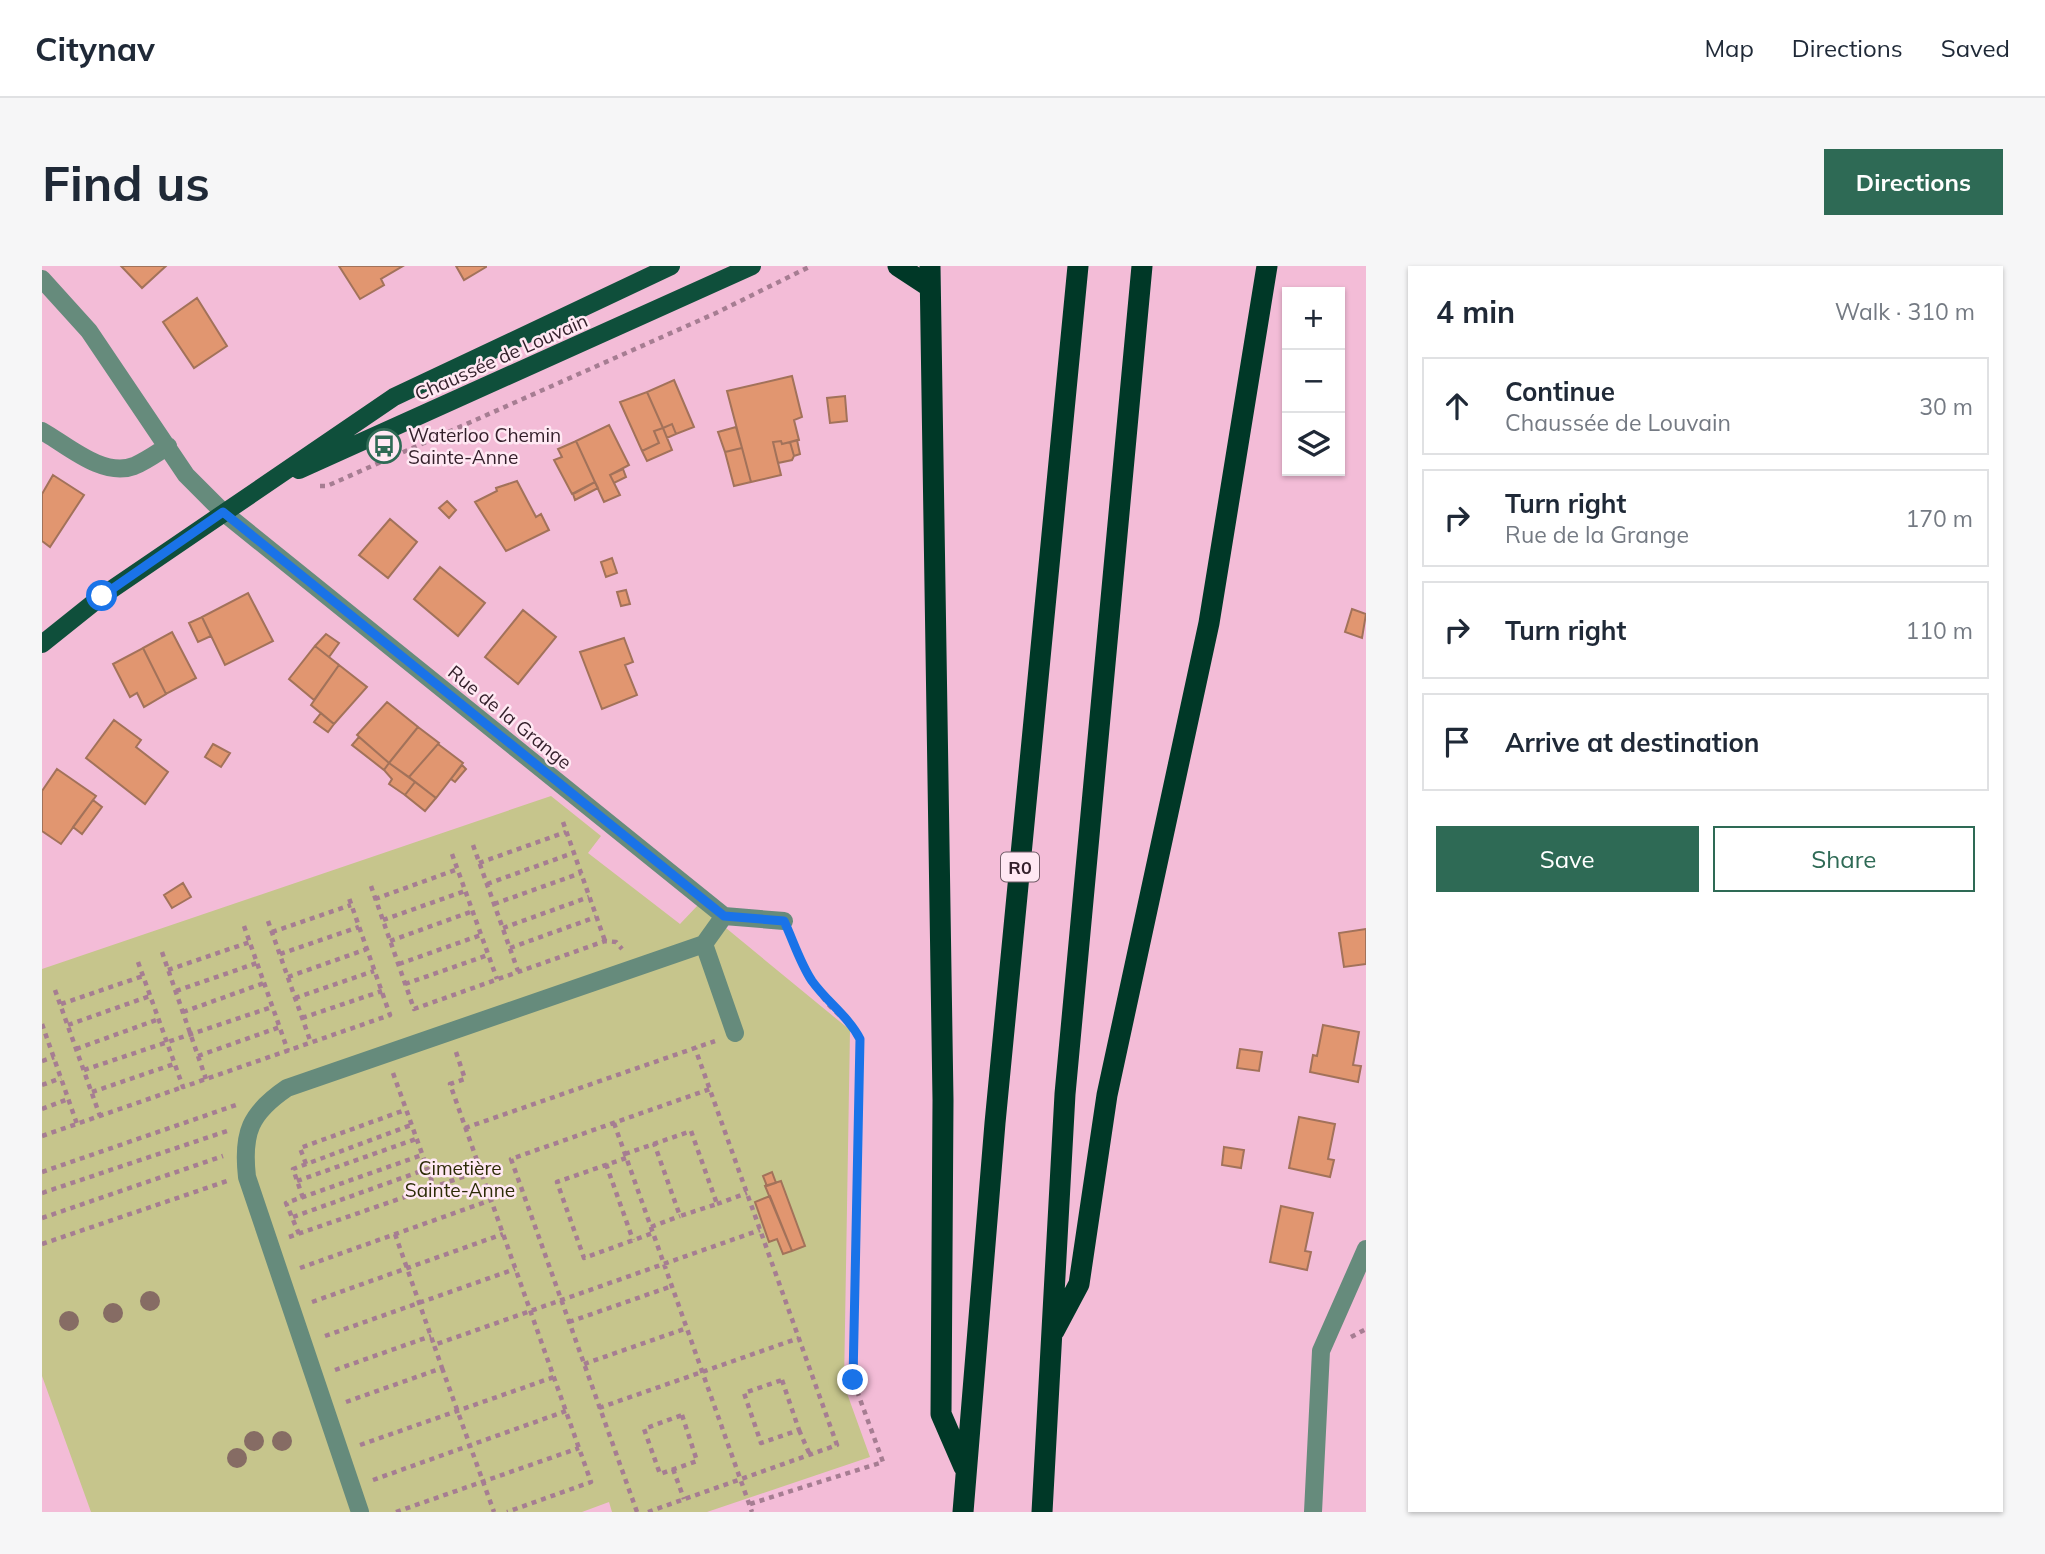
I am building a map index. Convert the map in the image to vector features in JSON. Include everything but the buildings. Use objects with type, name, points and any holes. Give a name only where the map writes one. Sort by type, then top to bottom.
[{"type":"highway","points":[[898,266],[930,276],[943,1100],[941,1414],[965,1469]]},
{"type":"highway","name":"R0","points":[[963,1512],[1078,266]]},
{"type":"highway","points":[[1042,1512],[1050,1339],[1068,1068],[1142,266]]},
{"type":"highway","points":[[1050,1339],[1079,1284],[1107,1095],[1209,624],[1267,266]]},
{"type":"main road","name":"Chaussée de Louvain","points":[[42,645],[102,596],[394,397],[671,266]]},
{"type":"main road","name":"Chaussée de Louvain","points":[[267,484],[752,266]]},
{"type":"street","name":"Rue de la Grange","points":[[42,279],[89,331],[186,475],[223,512],[724,916]]},
{"type":"street","points":[[42,431],[94,461],[114,468],[134,466],[168,446]]},
{"type":"street","points":[[360,1512],[268,1244],[247,1174],[245,1149],[263,1104],[287,1088],[704,944],[724,916],[784,921]]},
{"type":"street","points":[[704,944],[735,1033]]},
{"type":"street","points":[[1313,1512],[1321,1351],[1366,1249]]},
{"type":"path","points":[[370,886],[414,1009],[605,941],[563,822]]},
{"type":"path","points":[[480,863],[566,832]]},
{"type":"path","points":[[473,845],[519,971]]},
{"type":"path","points":[[487,884],[573,853]]},
{"type":"path","points":[[452,854],[497,979]]},
{"type":"path","points":[[375,899],[458,869]]},
{"type":"path","points":[[494,904],[581,873]]},
{"type":"path","points":[[383,920],[466,891]]},
{"type":"path","points":[[503,928],[589,897]]},
{"type":"path","points":[[42,1136],[390,1016],[349,898]]},
{"type":"path","points":[[272,932],[351,905]]},
{"type":"path","points":[[390,941],[473,911]]},
{"type":"path","points":[[510,948],[596,917]]},
{"type":"path","points":[[268,921],[311,1043]]},
{"type":"path","points":[[750,1504],[883,1462],[853,1380],[860,1039],[852,1023],[834,1010],[809,978],[784,921]]},
{"type":"path","points":[[244,926],[288,1051]]},
{"type":"path","points":[[280,954],[359,927]]},
{"type":"path","points":[[399,964],[481,935]]},
{"type":"path","points":[[168,970],[250,942]]},
{"type":"path","points":[[288,977],[367,949]]},
{"type":"path","points":[[162,952],[206,1079]]},
{"type":"path","points":[[405,984],[488,955]]},
{"type":"path","points":[[138,962],[183,1087]]},
{"type":"path","points":[[176,991],[257,963]]},
{"type":"path","points":[[295,998],[374,971]]},
{"type":"path","points":[[61,1004],[143,976]]},
{"type":"path","points":[[183,1012],[264,983]]},
{"type":"path","points":[[55,990],[100,1116]]},
{"type":"path","points":[[302,1018],[382,991]]},
{"type":"path","points":[[68,1025],[150,996]]},
{"type":"path","points":[[84,1070],[272,1007]]},
{"type":"path","points":[[76,1049],[159,1020]]},
{"type":"path","points":[[42,1024],[77,1124]]},
{"type":"path","points":[[198,1056],[280,1027]]},
{"type":"path","points":[[449,1032],[465,1079],[450,1084],[591,1482],[507,1512]]},
{"type":"path","points":[[465,1128],[695,1048],[837,1446],[648,1512]]},
{"type":"path","points":[[386,1054],[434,1187]]},
{"type":"path","points":[[42,1061],[54,1057]]},
{"type":"path","points":[[92,1092],[174,1064]]},
{"type":"path","points":[[42,1085],[61,1078]]},
{"type":"path","points":[[637,1512],[511,1159],[710,1089]]},
{"type":"path","points":[[42,1109],[68,1099]]},
{"type":"path","points":[[42,1172],[248,1101]]},
{"type":"path","points":[[306,1164],[300,1148],[405,1110]]},
{"type":"path","points":[[42,1193],[254,1122]]},
{"type":"path","points":[[614,1123],[752,1512]]},
{"type":"path","points":[[303,1198],[293,1169],[411,1125]]},
{"type":"path","points":[[717,1204],[691,1131],[557,1182],[584,1258],[633,1240],[680,1216],[717,1204],[747,1193]]},
{"type":"path","points":[[297,1181],[416,1139]]},
{"type":"path","points":[[654,1143],[680,1216]]},
{"type":"path","points":[[42,1218],[245,1149]]},
{"type":"path","points":[[299,1234],[286,1203],[422,1155]]},
{"type":"path","points":[[607,1164],[633,1240]]},
{"type":"path","points":[[292,1217],[427,1169]]},
{"type":"path","points":[[268,1244],[480,1171]]},
{"type":"path","points":[[42,1244],[247,1174]]},
{"type":"path","points":[[302,1280],[298,1269],[491,1200]]},
{"type":"path","points":[[434,1345],[760,1230]]},
{"type":"path","points":[[395,1234],[494,1512]]},
{"type":"path","points":[[310,1303],[503,1234]]},
{"type":"path","points":[[322,1337],[515,1269]]},
{"type":"path","points":[[569,1322],[672,1286]]},
{"type":"path","points":[[306,1292],[314,1314]]},
{"type":"path","points":[[318,1326],[326,1348]]},
{"type":"path","points":[[584,1364],[687,1328]]},
{"type":"path","points":[[334,1370],[431,1336]]},
{"type":"path","points":[[600,1408],[799,1338]]},
{"type":"path","points":[[330,1359],[338,1381]]},
{"type":"path","points":[[341,1392],[345,1402],[442,1368]]},
{"type":"path","points":[[340,1452],[554,1377]]},
{"type":"path","points":[[799,1430],[761,1443],[744,1393],[782,1380],[810,1455]]},
{"type":"path","points":[[373,1480],[566,1411]]},
{"type":"path","points":[[681,1415],[697,1461],[673,1469],[660,1474],[644,1429],[681,1415]]},
{"type":"path","points":[[397,1512],[579,1448]]},
{"type":"path","points":[[673,1469],[684,1499]]},
{"type":"green space","name":"Cimetière Sainte-Anne","points":[[551,796],[601,836],[588,853],[680,924],[698,905],[850,1030],[844,1385],[870,1457],[707,1512],[612,1512],[609,1502],[582,1512],[91,1512],[42,1376],[42,969]]},
{"type":"place","name":"Waterloo Chemin Sainte-Anne","points":[[384,446]]},
{"type":"route","points":[[102,596],[223,512],[724,916],[784,921],[809,978],[834,1010],[852,1023],[860,1039],[853,1380]]}]
